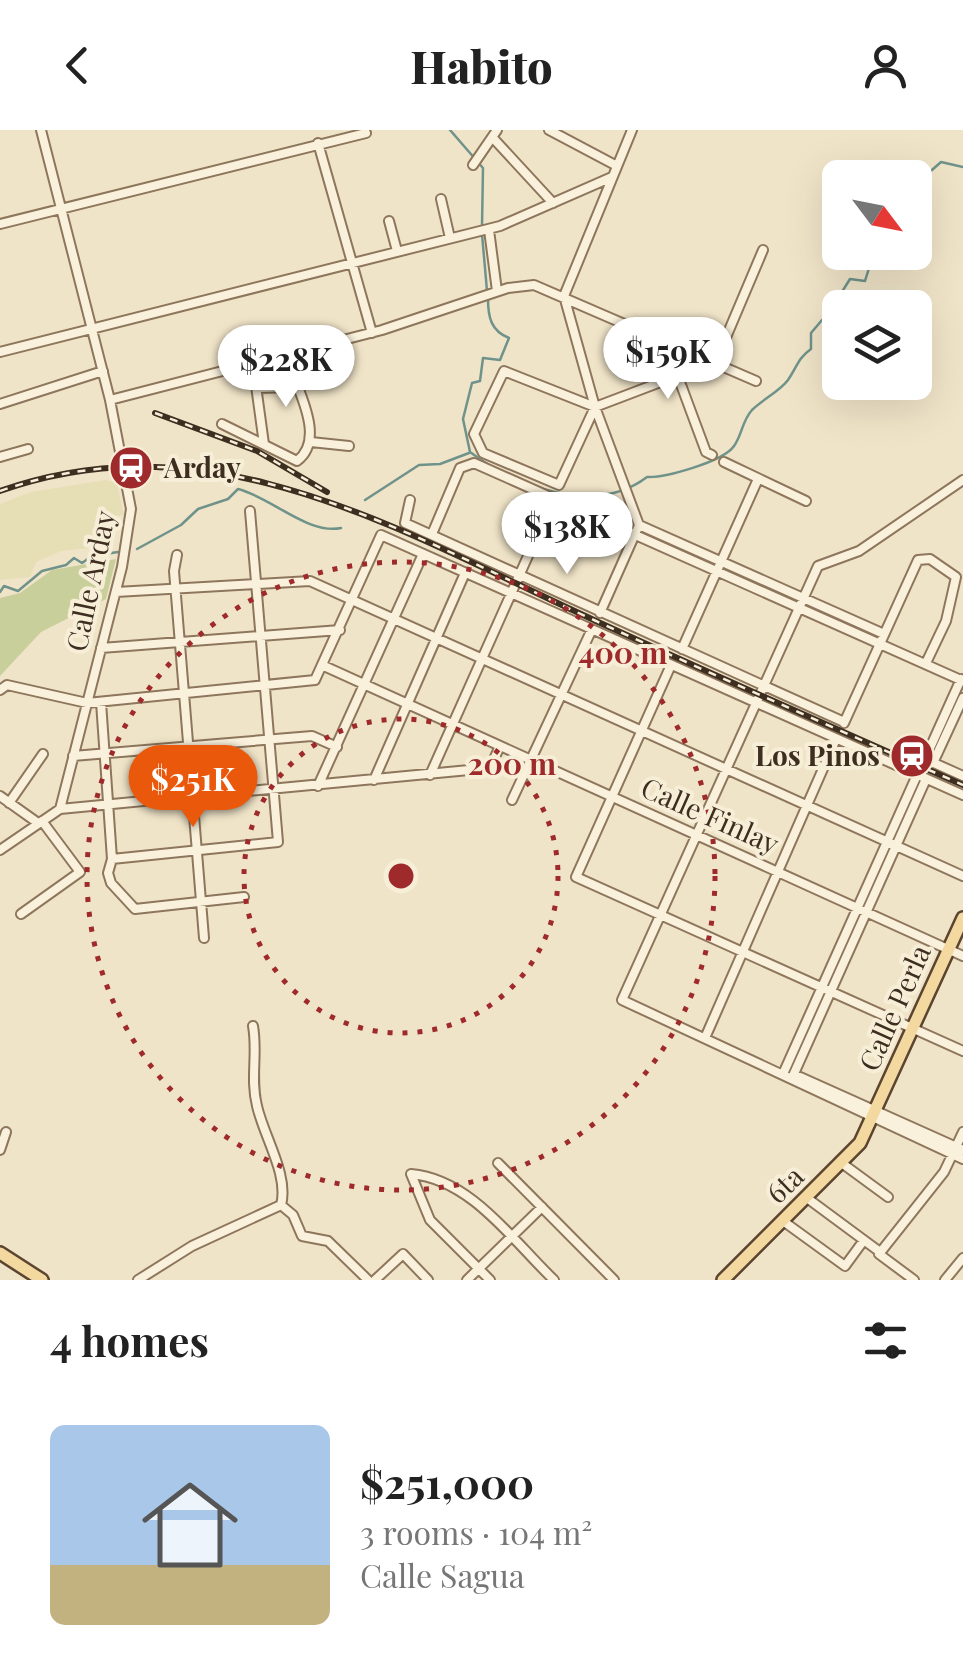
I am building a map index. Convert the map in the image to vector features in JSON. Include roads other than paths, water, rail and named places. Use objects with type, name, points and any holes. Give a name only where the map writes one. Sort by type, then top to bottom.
[{"type":"main road","name":"Calle Perla","points":[[875,1115],[963,918]]},
{"type":"main road","name":"6ta","points":[[723,1280],[843,1164],[875,1115]]},
{"type":"main road","points":[[0,1253],[42,1280]]},
{"type":"street","name":"Calle Arday","points":[[41,130],[110,400],[131,508],[116,592],[60,808]]},
{"type":"street","points":[[549,130],[617,166]]},
{"type":"street","points":[[600,613],[638,525],[595,407],[564,296],[632,130]]},
{"type":"street","points":[[0,224],[366,134]]},
{"type":"street","points":[[478,162],[495,134],[553,204]]},
{"type":"street","points":[[318,144],[372,332]]},
{"type":"street","points":[[0,352],[484,231],[612,177]]},
{"type":"street","points":[[441,200],[450,238]]},
{"type":"street","points":[[389,221],[397,251]]},
{"type":"street","points":[[484,231],[491,294]]},
{"type":"street","points":[[595,407],[559,484],[483,452],[474,434],[504,371],[595,407],[716,361],[763,250]]},
{"type":"street","points":[[110,400],[372,332],[534,284],[756,381]]},
{"type":"street","points":[[664,340],[706,452],[712,455]]},
{"type":"street","points":[[253,364],[264,444]]},
{"type":"street","points":[[0,404],[102,371]]},
{"type":"street","points":[[257,388],[276,384],[298,387],[311,442]]},
{"type":"street","points":[[222,424],[296,461],[311,442]]},
{"type":"street","points":[[311,442],[349,446]]},
{"type":"street","points":[[0,457],[28,448]]},
{"type":"street","points":[[724,462],[806,501]]},
{"type":"street","points":[[432,534],[464,463],[474,463],[634,535],[719,566]]},
{"type":"street","points":[[682,649],[758,479]]},
{"type":"street","points":[[963,480],[859,550],[818,566],[622,1000],[957,1150],[963,1159]]},
{"type":"street","points":[[410,500],[405,524],[844,723],[918,560],[930,558],[956,576],[946,621],[926,663]]},
{"type":"street","points":[[430,776],[553,500]]},
{"type":"street","points":[[112,859],[278,842],[250,511]]},
{"type":"street","points":[[638,525],[719,566],[882,638],[962,680],[929,761]]},
{"type":"street","points":[[2,688],[101,702],[316,680],[382,535],[963,796]]},
{"type":"street","points":[[177,554],[176,590],[204,938]]},
{"type":"street","points":[[318,786],[423,554]]},
{"type":"street","points":[[374,780],[465,572]]},
{"type":"street","points":[[116,592],[310,582],[963,876]]},
{"type":"street","points":[[101,648],[340,630]]},
{"type":"street","points":[[512,800],[592,630]]},
{"type":"street","points":[[672,665],[576,877],[963,1050]]},
{"type":"street","name":"Calle Finlay","points":[[324,666],[963,956]]},
{"type":"street","points":[[929,761],[963,698]]},
{"type":"street","points":[[101,702],[111,883],[135,909],[202,899],[244,898]]},
{"type":"street","points":[[73,756],[312,736],[336,747]]},
{"type":"street","points":[[705,1038],[836,739]]},
{"type":"street","points":[[0,850],[60,808],[194,799],[490,768],[500,746]]},
{"type":"street","points":[[9,803],[43,754]]},
{"type":"street","points":[[929,761],[963,776]]},
{"type":"street","points":[[788,1076],[922,777]]},
{"type":"street","points":[[0,796],[40,822],[80,872],[21,914]]},
{"type":"street","points":[[138,1280],[192,1246],[281,1205],[286,1187],[266,1137],[252,1076],[257,1048],[253,1026]]},
{"type":"street","points":[[0,1150],[6,1132]]},
{"type":"street","points":[[880,1253],[944,1172],[963,1132]]},
{"type":"street","points":[[498,1163],[614,1280]]},
{"type":"street","points":[[843,1164],[888,1197]]},
{"type":"street","points":[[490,1280],[430,1220],[412,1174],[435,1178],[457,1188],[554,1280]]},
{"type":"street","points":[[807,1198],[914,1280]]},
{"type":"street","points":[[281,1205],[293,1215],[302,1236],[328,1241],[372,1280],[403,1254],[428,1280]]},
{"type":"street","points":[[468,1280],[542,1207]]},
{"type":"street","points":[[783,1221],[845,1266],[864,1240]]},
{"type":"street","points":[[946,1280],[963,1258]]},
{"type":"street","points":[[596,1280],[605,1272]]},
{"type":"waterway","points":[[450,130],[483,168],[482,226]]},
{"type":"waterway","points":[[932,170],[941,162],[963,167]]},
{"type":"waterway","points":[[482,234],[487,291]]},
{"type":"waterway","points":[[843,290],[850,279],[865,281],[868,270]]},
{"type":"waterway","points":[[488,299],[492,323],[509,338],[500,360],[483,358],[480,381],[472,383],[463,419],[470,452],[511,477],[557,493],[581,496],[627,489],[647,477],[693,468],[728,452],[752,410],[785,384],[811,349],[811,333],[822,320]]},
{"type":"waterway","points":[[365,500],[419,465],[440,464],[469,453]]},
{"type":"waterway","points":[[137,549],[181,525],[198,509],[228,499],[238,489],[316,526],[341,528]]},
{"type":"waterway","points":[[0,592],[4,586],[18,591],[42,571],[66,565],[74,558],[82,563],[92,556],[118,552]]},
{"type":"railway","points":[[155,413],[257,451],[327,492]]},
{"type":"railway","points":[[0,491],[80,471],[157,467],[233,476],[307,495],[453,553],[963,785]]},
{"type":"place","name":"Arday","points":[[131,468]]},
{"type":"place","name":"Los Pinos","points":[[912,756]]}]
